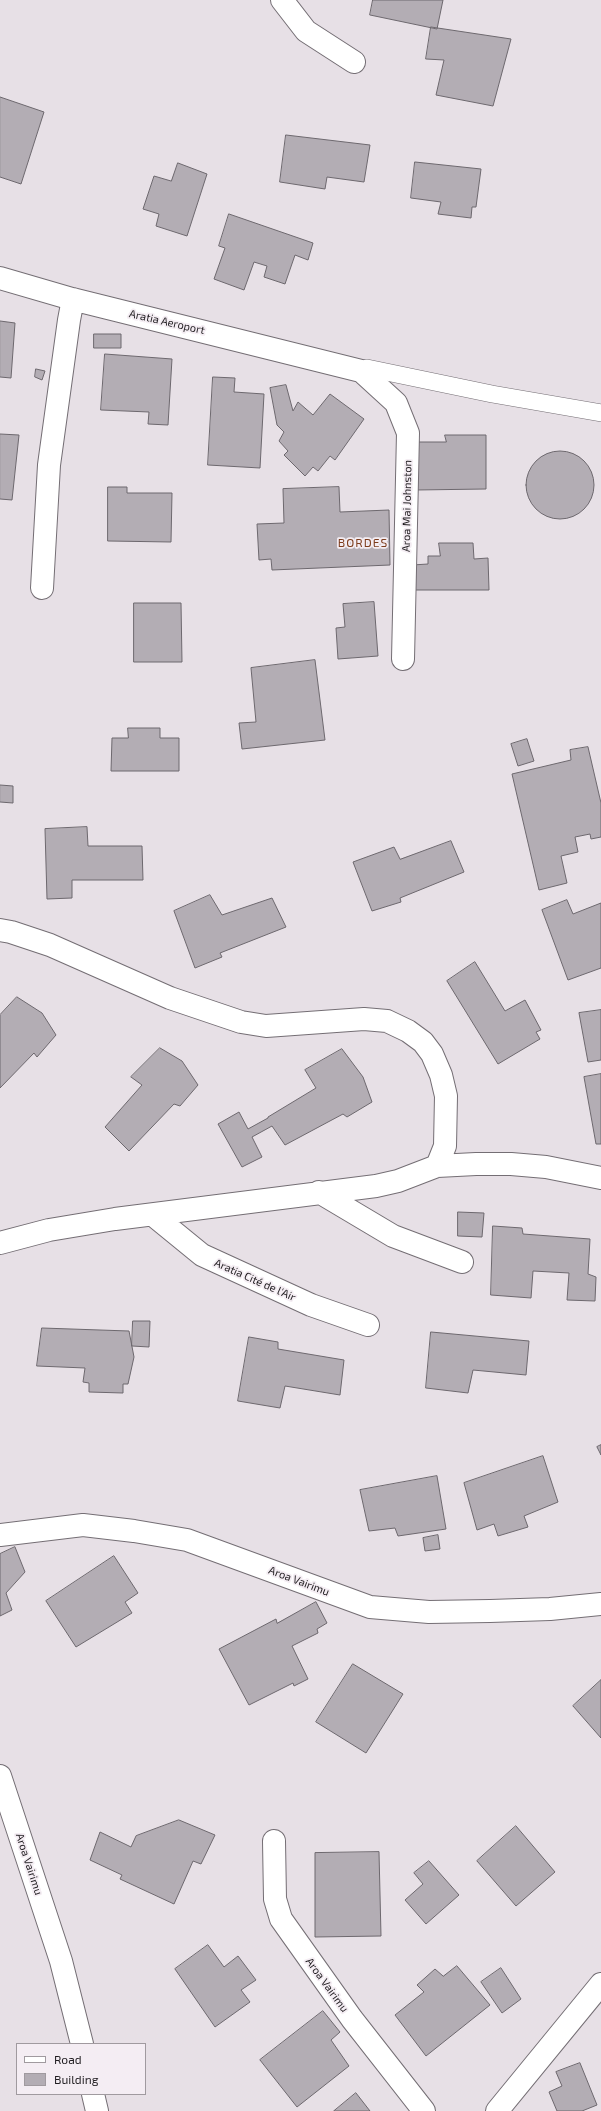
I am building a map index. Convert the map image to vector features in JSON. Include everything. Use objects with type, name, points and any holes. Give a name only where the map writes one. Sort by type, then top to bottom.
[{"type":"street","points":[[282,0],[306,30],[354,62]]},
{"type":"street","name":"Aratia Aeroport","points":[[0,278],[73,299],[244,340],[334,365]]},
{"type":"street","points":[[42,588],[49,465],[73,299]]},
{"type":"street","name":"Aroa Mai Johnston","points":[[334,365],[361,371],[396,403],[403,416],[408,433],[403,659]]},
{"type":"street","points":[[0,930],[11,932],[50,945],[170,998],[241,1022],[266,1026],[364,1019],[387,1021],[408,1031],[423,1042],[432,1054],[446,1096],[445,1146],[437,1166]]},
{"type":"street","points":[[0,1243],[49,1230],[319,1192],[376,1186],[398,1181],[437,1166],[511,1164],[546,1167],[601,1178]]},
{"type":"street","points":[[319,1192],[393,1236],[462,1262]]},
{"type":"street","name":"Aratia Cité de l'Air","points":[[153,1215],[202,1255],[311,1305],[368,1325]]},
{"type":"street","name":"Aroa Vairimu","points":[[0,1535],[83,1525],[134,1531],[187,1540],[370,1607],[429,1612],[482,1612],[550,1610],[601,1604]]},
{"type":"street","name":"Aroa Vairimu","points":[[0,1776],[61,1961],[82,2043]]},
{"type":"street","name":"Aroa Vairimu","points":[[274,1841],[275,1899],[281,1919],[352,2020],[424,2111]]},
{"type":"street","points":[[497,2111],[601,1984]]},
{"type":"street","points":[[93,2095],[97,2111]]},
{"type":"lane","name":"Aroa Mai Johnston","points":[[361,371],[367,368],[492,394],[601,413]]},
{"type":"building","points":[[373,0],[443,0],[437,29],[370,15]]},
{"type":"building","points":[[431,27],[511,39],[493,106],[436,95],[444,60],[426,59]]},
{"type":"building","points":[[0,97],[44,112],[21,184],[0,177]]},
{"type":"building","points":[[286,135],[370,145],[364,182],[327,177],[325,189],[280,182]]},
{"type":"building","points":[[415,162],[481,169],[476,207],[472,207],[471,218],[438,214],[441,202],[411,198]]},
{"type":"building","points":[[178,163],[207,174],[187,236],[156,226],[159,214],[143,209],[154,176],[171,181]]},
{"type":"building","points":[[229,214],[313,243],[308,260],[295,255],[285,284],[264,277],[267,266],[254,262],[244,290],[214,279],[225,248],[219,246]]},
{"type":"building","points":[[0,321],[15,323],[11,378],[0,377]]},
{"type":"building","points":[[94,334],[121,334],[121,348],[94,348]]},
{"type":"building","points":[[105,354],[172,359],[168,425],[148,424],[149,412],[101,410]]},
{"type":"building","points":[[36,369],[45,371],[42,380],[35,377]]},
{"type":"building","points":[[213,377],[235,378],[234,392],[264,394],[260,468],[208,465]]},
{"type":"building","points":[[286,385],[293,411],[298,402],[313,415],[330,394],[364,419],[335,460],[330,456],[318,471],[313,467],[305,476],[284,455],[288,451],[279,441],[284,432],[277,425],[270,388]]},
{"type":"building","points":[[0,434],[19,435],[12,500],[0,499]]},
{"type":"building","points":[[445,435],[486,435],[486,489],[416,490],[415,442],[446,442]]},
{"type":"building","points":[[560,451],[573,454],[584,461],[591,472],[594,485],[591,498],[584,509],[573,516],[560,519],[547,516],[536,509],[529,498],[526,485],[529,472],[536,461],[547,454]]},
{"type":"building","points":[[108,487],[127,487],[127,493],[172,493],[171,542],[108,541]]},
{"type":"building","points":[[339,487],[340,512],[389,510],[390,565],[272,570],[271,559],[259,560],[257,524],[284,523],[283,489]]},
{"type":"building","points":[[439,543],[473,543],[474,559],[488,558],[489,590],[412,590],[412,565],[428,564],[428,556],[440,556]]},
{"type":"building","points":[[374,602],[378,656],[338,659],[336,628],[345,627],[343,604]]},
{"type":"building","points":[[134,603],[181,603],[182,662],[134,662]]},
{"type":"building","points":[[315,660],[325,740],[242,749],[239,723],[256,722],[251,668]]},
{"type":"building","points":[[128,728],[160,728],[160,738],[179,738],[179,771],[111,771],[112,738],[128,738]]},
{"type":"building","points":[[527,739],[534,761],[518,766],[511,744]]},
{"type":"building","points":[[588,747],[601,803],[601,837],[591,839],[590,834],[575,837],[578,852],[561,856],[567,883],[539,890],[512,774],[571,760],[570,750]]},
{"type":"building","points":[[0,785],[13,786],[13,803],[0,802]]},
{"type":"building","points":[[87,827],[88,846],[142,846],[143,880],[72,880],[72,898],[47,899],[45,829]]},
{"type":"building","points":[[451,841],[464,872],[400,898],[401,902],[372,911],[353,862],[394,847],[400,859]]},
{"type":"building","points":[[210,895],[222,915],[272,898],[286,927],[220,953],[222,957],[195,968],[174,911]]},
{"type":"building","points":[[567,900],[573,914],[601,903],[601,968],[568,980],[542,910]]},
{"type":"building","points":[[475,962],[505,1011],[525,1000],[541,1030],[536,1032],[540,1039],[498,1064],[447,981]]},
{"type":"building","points":[[17,997],[42,1013],[56,1035],[37,1057],[34,1053],[0,1088],[0,1015]]},
{"type":"building","points":[[601,1010],[601,1060],[588,1062],[579,1013]]},
{"type":"building","points":[[160,1048],[182,1061],[198,1085],[180,1106],[174,1104],[129,1151],[105,1127],[142,1085],[131,1077]]},
{"type":"building","points":[[342,1049],[363,1077],[372,1102],[347,1117],[343,1114],[285,1145],[272,1126],[252,1137],[262,1157],[242,1167],[218,1124],[239,1112],[248,1129],[268,1118],[316,1088],[305,1070]]},
{"type":"building","points":[[601,1074],[601,1144],[596,1144],[584,1077]]},
{"type":"building","points":[[458,1212],[484,1213],[482,1237],[458,1236]]},
{"type":"building","points":[[493,1226],[522,1228],[523,1234],[590,1239],[588,1274],[596,1277],[595,1301],[567,1300],[569,1273],[533,1271],[531,1298],[491,1295]]},
{"type":"building","points":[[133,1321],[150,1321],[149,1347],[132,1346]]},
{"type":"building","points":[[42,1328],[129,1331],[134,1357],[128,1384],[123,1384],[123,1393],[89,1392],[89,1383],[83,1382],[85,1368],[37,1366]]},
{"type":"building","points":[[431,1332],[529,1341],[526,1375],[473,1370],[468,1393],[426,1388]]},
{"type":"building","points":[[249,1337],[278,1342],[278,1349],[344,1360],[340,1395],[285,1386],[280,1408],[238,1401]]},
{"type":"building","points":[[601,1445],[601,1455],[597,1447]]},
{"type":"building","points":[[543,1456],[558,1502],[524,1516],[528,1527],[498,1536],[494,1524],[477,1530],[464,1483]]},
{"type":"building","points":[[437,1476],[446,1529],[398,1536],[395,1528],[369,1531],[360,1490]]},
{"type":"building","points":[[438,1535],[440,1549],[425,1551],[423,1538]]},
{"type":"building","points":[[15,1547],[25,1572],[6,1593],[12,1610],[0,1616],[0,1554]]},
{"type":"building","points":[[114,1556],[138,1593],[125,1602],[132,1613],[76,1647],[46,1601]]},
{"type":"building","points":[[316,1602],[327,1623],[317,1629],[318,1633],[292,1646],[308,1679],[294,1686],[293,1683],[249,1705],[219,1649],[276,1619],[277,1623]]},
{"type":"building","points":[[353,1664],[403,1694],[366,1753],[316,1722]]},
{"type":"building","points":[[601,1680],[601,1738],[573,1706]]},
{"type":"building","points":[[179,1820],[215,1835],[201,1864],[193,1861],[174,1904],[120,1879],[122,1875],[90,1860],[100,1832],[131,1847],[136,1836]]},
{"type":"building","points":[[516,1826],[555,1872],[516,1906],[477,1861]]},
{"type":"building","points":[[379,1852],[381,1936],[315,1937],[315,1853]]},
{"type":"building","points":[[429,1861],[459,1895],[426,1924],[405,1900],[423,1884],[414,1873]]},
{"type":"building","points":[[208,1945],[224,1967],[238,1956],[256,1980],[241,1990],[250,2002],[215,2027],[175,1969]]},
{"type":"building","points":[[457,1966],[490,2005],[426,2056],[395,2015],[424,1992],[417,1985],[435,1969],[443,1976]]},
{"type":"building","points":[[501,1968],[521,1999],[502,2013],[481,1982]]},
{"type":"building","points":[[323,2011],[340,2032],[331,2040],[349,2066],[297,2107],[260,2060]]},
{"type":"building","points":[[580,2063],[597,2105],[582,2111],[557,2111],[549,2092],[562,2086],[556,2072]]},
{"type":"building","points":[[356,2093],[370,2111],[334,2111]]},
{"type":"district","name":"BORDES","points":[[363,543]]}]
